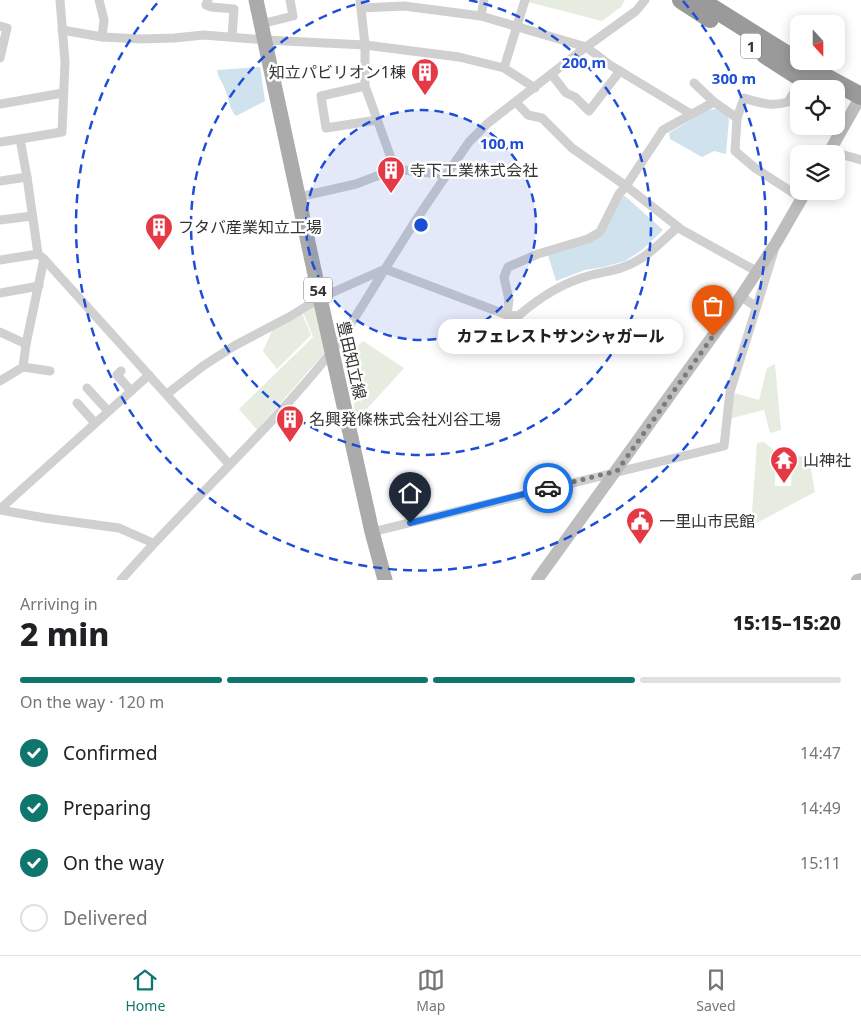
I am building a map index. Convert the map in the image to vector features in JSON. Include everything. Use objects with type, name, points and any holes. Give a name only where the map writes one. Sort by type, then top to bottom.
[{"type":"highway","name":"1","points":[[680,0],[807,80]]},
{"type":"highway","name":"1","points":[[700,0],[859,101]]},
{"type":"highway","points":[[845,97],[859,101]]},
{"type":"main road","name":"豊田知立線","points":[[256,0],[320,298],[384,580]]},
{"type":"street","points":[[0,142],[62,132],[65,62],[60,0]]},
{"type":"street","points":[[99,0],[104,20],[102,37]]},
{"type":"street","points":[[208,0],[206,5],[211,7],[234,9],[232,37]]},
{"type":"street","points":[[261,24],[293,16],[290,0]]},
{"type":"street","points":[[481,16],[484,0]]},
{"type":"street","points":[[504,68],[525,0]]},
{"type":"street","points":[[121,580],[153,543],[229,464],[258,437],[332,350],[446,175],[477,133],[586,47],[636,11],[645,0]]},
{"type":"street","points":[[395,169],[365,86],[365,44],[361,4],[404,6],[481,16],[586,47],[620,71],[691,114]]},
{"type":"street","points":[[0,26],[7,28],[0,58]]},
{"type":"street","points":[[62,30],[102,37],[149,38],[204,35],[265,40],[365,44],[459,57],[504,68],[535,88]]},
{"type":"street","points":[[552,75],[566,93],[575,97],[588,111],[620,71]]},
{"type":"street","points":[[790,187],[755,168],[735,151],[737,118],[744,98],[763,104],[777,105],[788,102],[803,78]]},
{"type":"street","points":[[694,83],[714,102],[737,118]]},
{"type":"street","points":[[365,86],[321,96],[326,128],[377,120]]},
{"type":"street","points":[[0,104],[63,93]]},
{"type":"street","points":[[833,145],[859,101]]},
{"type":"street","points":[[516,102],[528,115],[542,118],[572,148],[626,186],[678,227],[758,272]]},
{"type":"street","points":[[507,315],[509,300],[504,277],[508,267],[538,254],[588,239],[600,232],[619,194],[664,130],[714,102]]},
{"type":"street","points":[[20,139],[32,216],[41,256],[39,286],[26,344],[23,367]]},
{"type":"street","points":[[845,156],[861,160]]},
{"type":"street","points":[[299,197],[356,184],[395,169],[446,175]]},
{"type":"street","points":[[0,181],[27,177]]},
{"type":"street","points":[[537,580],[758,272],[801,200]]},
{"type":"street","points":[[0,220],[32,216]]},
{"type":"street","points":[[167,394],[203,366],[234,346],[289,318],[320,298],[385,269],[507,315],[518,316],[534,302],[556,288],[588,276],[614,271],[640,259],[678,227]]},
{"type":"street","points":[[372,532],[724,446],[730,392],[776,243]]},
{"type":"street","points":[[0,260],[41,256]]},
{"type":"street","points":[[41,256],[229,464]]},
{"type":"street","points":[[0,294],[39,286]]},
{"type":"street","points":[[741,296],[756,307]]},
{"type":"street","points":[[0,332],[26,344]]},
{"type":"street","points":[[0,381],[23,367],[50,371]]},
{"type":"street","points":[[121,371],[117,375],[131,391]]},
{"type":"street","points":[[0,510],[149,375]]},
{"type":"street","points":[[87,388],[108,411]]},
{"type":"street","points":[[77,403],[95,423]]},
{"type":"street","points":[[0,510],[119,528],[153,543]]},
{"type":"street","points":[[857,580],[861,578]]},
{"type":"shaded area","points":[[528,0],[625,0],[621,7],[602,21],[528,2]]},
{"type":"shaded area","points":[[315,304],[326,351],[257,430],[239,409],[313,337],[303,312]]},
{"type":"shaded area","points":[[302,313],[311,335],[277,369],[263,351],[272,331]]},
{"type":"shaded area","points":[[363,341],[404,368],[355,422],[352,363],[347,357]]},
{"type":"shaded area","points":[[775,364],[781,430],[770,433],[764,410],[728,419],[735,393],[759,400],[767,368]]},
{"type":"shaded area","points":[[764,442],[776,452],[775,486],[791,486],[792,458],[801,456],[810,464],[815,492],[751,526],[757,443]]},
{"type":"water","points":[[260,67],[265,101],[236,116],[230,107],[217,70]]},
{"type":"water","points":[[717,109],[727,115],[729,120],[726,154],[714,151],[702,157],[670,139],[669,133],[708,110]]},
{"type":"water","points":[[625,196],[663,230],[642,250],[625,261],[585,270],[556,281],[548,255],[588,243],[615,198]]},
{"type":"way so far","points":[[548,488],[617,471],[713,336]]},
{"type":"place","name":"知立パビリオン1棟","points":[[425,96]]},
{"type":"place","name":"寺下工業株式会社","points":[[391,194]]},
{"type":"place","name":"フタバ産業知立工場","points":[[159,251]]},
{"type":"place","name":"カフェレストサンシャガール","points":[[713,336]]},
{"type":"place","name":"名興発條株式会社刈谷工場","points":[[290,443]]},
{"type":"place","name":"山神社","points":[[784,484]]},
{"type":"place","name":"一里山市民館","points":[[640,545]]},
{"type":"route","points":[[410,523],[548,488]]}]
